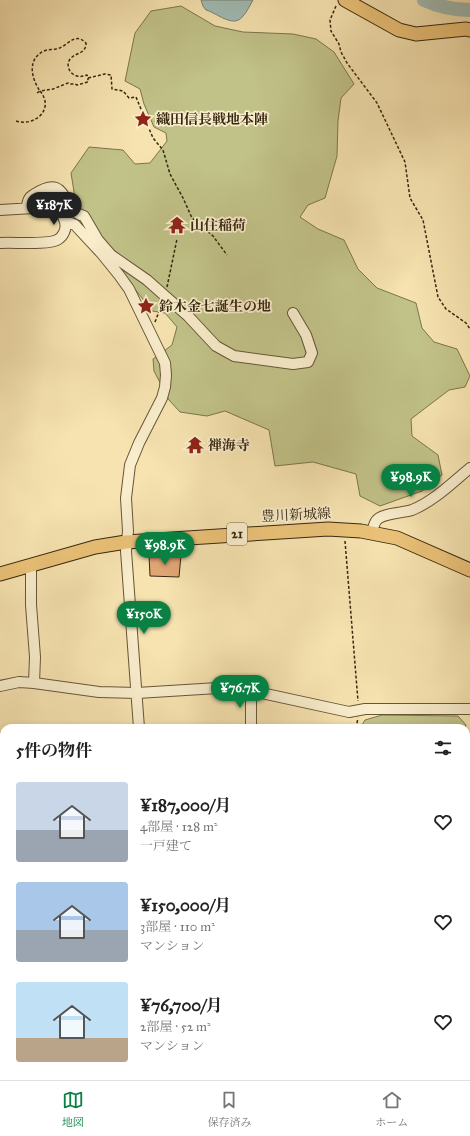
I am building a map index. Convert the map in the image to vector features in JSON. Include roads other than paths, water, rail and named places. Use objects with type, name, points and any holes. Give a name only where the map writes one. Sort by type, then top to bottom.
[{"type":"main road","points":[[340,3],[399,30],[416,34],[466,29],[470,30]]},
{"type":"main road","name":"豊川新城線","points":[[0,574],[95,547],[126,542],[280,531],[346,529],[372,532],[397,538],[470,570]]},
{"type":"street","points":[[27,208],[27,203],[31,196],[47,188],[60,189],[69,206],[84,216],[98,240],[111,255],[147,280],[166,296],[188,316],[216,346],[234,356],[293,364],[308,362],[312,353],[306,334],[293,313]]},
{"type":"street","points":[[0,210],[50,208],[58,210],[66,223],[65,231],[61,238],[56,241],[0,243]]},
{"type":"street","points":[[66,223],[70,222],[75,225],[97,248],[129,289],[165,364],[165,387],[162,398],[130,465],[126,498],[128,531],[126,542],[139,724]]},
{"type":"street","points":[[372,532],[375,522],[379,517],[410,511],[424,505],[440,494],[470,468]]},
{"type":"street","points":[[30,565],[35,657],[34,683]]},
{"type":"street","points":[[0,686],[19,682],[99,692],[137,693],[234,687],[349,712],[365,709],[470,709]]},
{"type":"street","points":[[251,724],[252,692]]},
{"type":"water","points":[[201,0],[253,0],[239,20],[230,21],[206,10]]},
{"type":"waterway","points":[[424,0],[446,8],[470,10]]},
{"type":"place","name":"織田信長戦地本陣","points":[[143,119]]},
{"type":"place","name":"山住稲荷","points":[[177,225]]},
{"type":"place","name":"鈴木金七誕生の地","points":[[146,306]]},
{"type":"place","name":"禅海寺","points":[[195,445]]}]
